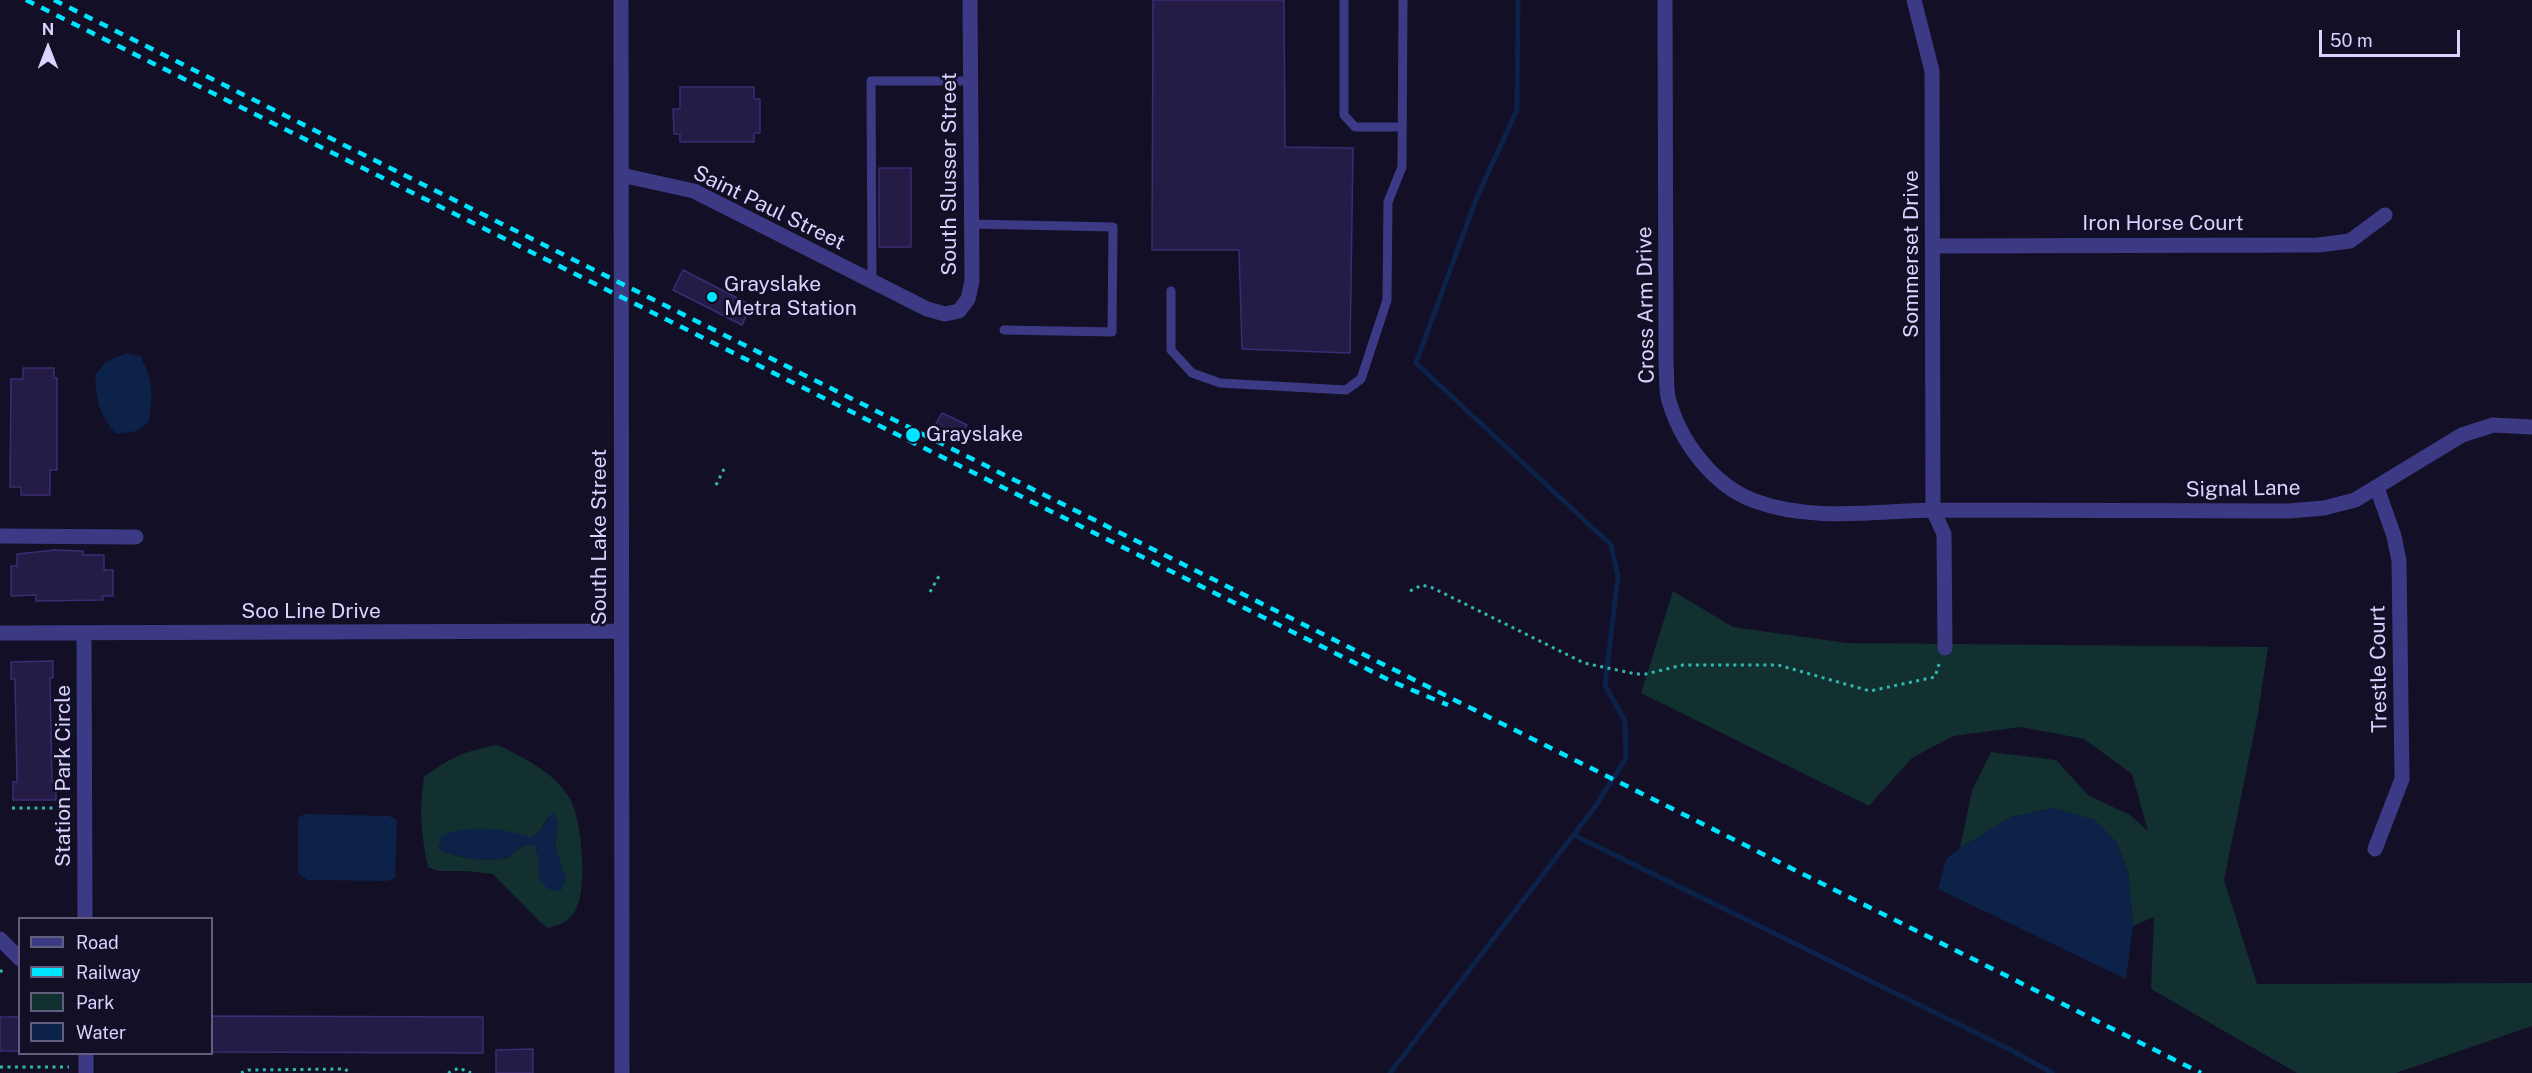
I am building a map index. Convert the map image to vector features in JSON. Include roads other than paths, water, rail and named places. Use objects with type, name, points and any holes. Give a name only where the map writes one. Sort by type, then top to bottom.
[{"type":"street","name":"South Lake Street","points":[[621,0],[622,1073]]},
{"type":"street","name":"South Slusser Street","points":[[894,292],[927,309],[945,314],[959,310],[968,299],[972,281],[970,0]]},
{"type":"street","name":"Cross Arm Drive","points":[[1665,0],[1666,365],[1668,396],[1681,429],[1710,472],[1731,489],[1754,501],[1783,509],[1814,513],[1933,510]]},
{"type":"street","name":"Sommerset Drive","points":[[1914,0],[1932,71],[1933,510]]},
{"type":"street","name":"Saint Paul Street","points":[[621,175],[694,192],[894,292]]},
{"type":"street","name":"Iron Horse Court","points":[[1933,246],[2318,245],[2350,241],[2385,216]]},
{"type":"street","name":"Signal Lane","points":[[1933,510],[2289,511],[2324,508],[2355,500],[2462,435],[2493,425],[2532,427]]},
{"type":"street","name":"Trestle Court","points":[[2375,849],[2402,779],[2399,561],[2394,536],[2377,488]]},
{"type":"street","points":[[1933,510],[1944,534],[1945,648]]},
{"type":"street","points":[[0,536],[136,537]]},
{"type":"street","name":"Soo Line Drive","points":[[0,633],[621,631]]},
{"type":"street","name":"Station Park Circle","points":[[84,634],[85,917]]},
{"type":"street","points":[[0,939],[18,957]]},
{"type":"street","points":[[86,1055],[86,1073]]},
{"type":"lane","points":[[1344,0],[1344,115],[1355,127],[1402,127]]},
{"type":"lane","points":[[1172,291],[1172,350],[1192,373],[1220,384],[1346,390],[1361,379],[1387,300],[1388,202],[1402,166],[1403,0]]},
{"type":"lane","points":[[872,282],[871,81],[970,81]]},
{"type":"lane","points":[[971,224],[1113,227],[1112,332],[1004,330]]},
{"type":"water","points":[[126,353],[140,356],[148,373],[152,395],[149,422],[137,431],[116,434],[105,420],[100,406],[95,375],[106,362]]},
{"type":"water","points":[[2054,808],[2095,820],[2116,841],[2128,872],[2133,926],[2126,979],[1938,889],[1946,859],[1960,848],[2011,817]]},
{"type":"water","points":[[553,812],[558,820],[555,847],[566,880],[561,891],[548,889],[540,880],[539,859],[535,845],[520,848],[509,858],[491,859],[473,859],[439,849],[441,836],[464,830],[498,830],[532,838],[540,831]]},
{"type":"water","points":[[304,814],[389,816],[397,820],[395,878],[387,881],[307,880],[298,873],[298,818]]},
{"type":"waterway","points":[[1390,1073],[1595,807],[1626,758],[1625,721],[1605,685],[1618,576],[1611,545],[1416,363],[1477,197],[1517,110],[1518,0]]},
{"type":"waterway","points":[[1574,835],[2013,1051],[2052,1073]]},
{"type":"railway","points":[[26,0],[1393,682],[1448,705]]},
{"type":"railway","points":[[54,0],[2201,1073]]},
{"type":"place","name":"Grayslake Metra Station","points":[[712,297]]},
{"type":"place","name":"Grayslake","points":[[913,435]]}]
